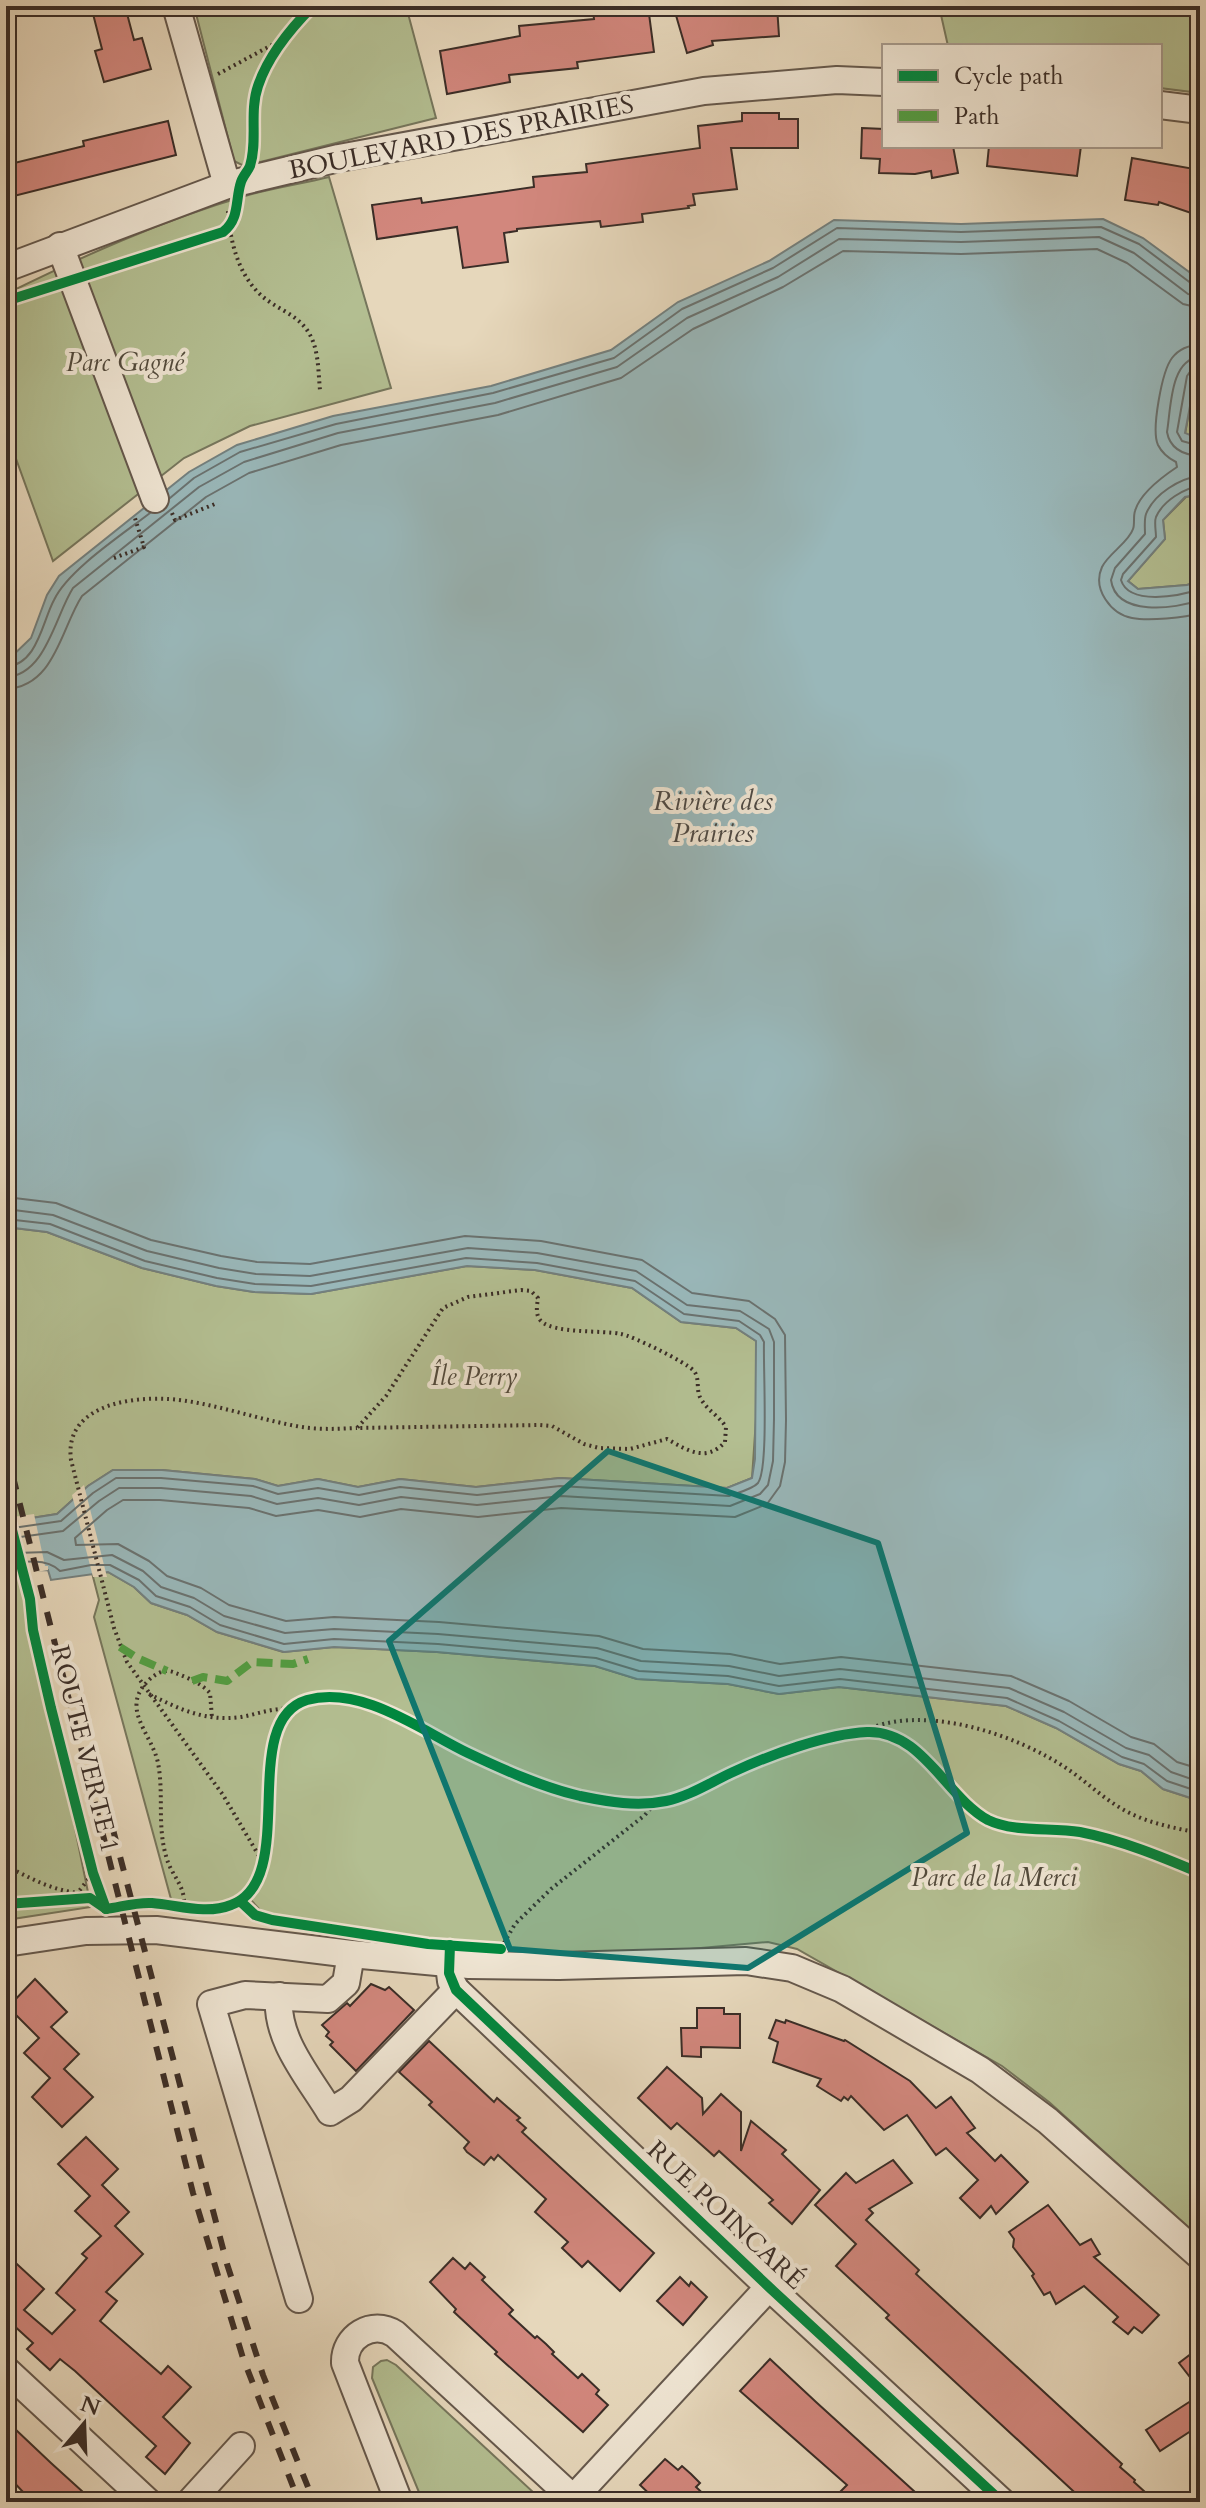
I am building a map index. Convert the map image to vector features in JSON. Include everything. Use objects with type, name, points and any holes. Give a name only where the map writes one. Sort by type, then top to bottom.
[{"type":"street","points":[[176,6],[198,84],[234,183]]},
{"type":"street","name":"BOULEVARD DES PRAIRIES","points":[[6,268],[234,183],[339,158],[704,91],[837,80],[882,82]]},
{"type":"street","points":[[1162,105],[1200,110]]},
{"type":"street","points":[[60,246],[153,507]]},
{"type":"street","points":[[6,1943],[86,1931],[156,1930],[449,1964],[559,1966],[746,1961],[775,1964],[842,1989],[944,2047],[1048,2121],[1200,2256]]},
{"type":"street","points":[[299,2299],[211,2004],[245,1995],[328,1999],[346,1983],[351,1954]]},
{"type":"street","points":[[279,1996],[278,2015],[288,2043],[330,2112],[351,2099],[456,1990],[451,1981],[449,1964]]},
{"type":"street","name":"RUE POINCARÉ","points":[[456,1990],[769,2287],[1002,2502]]},
{"type":"street","points":[[399,2502],[345,2363],[348,2345],[365,2331],[379,2328],[395,2334],[574,2501],[769,2287]]},
{"type":"street","points":[[6,2370],[148,2502]]},
{"type":"street","points":[[190,2502],[241,2446]]},
{"type":"path","points":[[198,84],[288,35]]},
{"type":"path","points":[[274,55],[288,35]]},
{"type":"path","points":[[234,183],[236,215],[226,229],[233,249],[251,283],[262,296],[307,329],[317,354],[320,390]]},
{"type":"path","points":[[114,558],[144,547],[153,507],[175,520],[215,504]]},
{"type":"path","points":[[261,1866],[223,1795],[147,1693],[120,1647],[71,1460],[70,1439],[74,1429],[87,1415],[102,1408],[141,1400],[185,1401],[312,1428],[357,1428],[540,1425],[552,1426],[584,1444],[599,1448],[630,1449],[667,1439],[699,1454],[720,1447],[727,1434],[721,1419],[700,1399],[698,1379],[692,1369],[645,1342],[619,1333],[583,1332],[544,1324],[539,1320],[538,1298],[531,1291],[521,1290],[468,1297],[443,1308],[386,1396],[357,1428]]},
{"type":"path","points":[[201,1909],[178,1906],[184,1892],[165,1856],[157,1758],[138,1719],[138,1698],[143,1687],[160,1672],[172,1672],[199,1684],[210,1693],[212,1718]]},
{"type":"path","points":[[147,1693],[191,1714],[212,1718],[242,1717],[296,1706]]},
{"type":"path","points":[[281,1725],[296,1706]]},
{"type":"path","points":[[856,1734],[881,1723],[914,1721],[954,1724],[993,1732],[1067,1769],[1137,1817],[1200,1833]]},
{"type":"path","points":[[856,1734],[874,1732],[891,1737]]},
{"type":"path","points":[[636,1804],[670,1800]]},
{"type":"path","points":[[488,1948],[501,1949],[523,1915],[645,1815],[655,1803]]},
{"type":"path","points":[[261,1866],[265,1843]]},
{"type":"path","points":[[6,1866],[46,1886],[76,1895],[100,1894]]},
{"type":"path","points":[[76,1895],[93,1873]]},
{"type":"highlighted area","points":[[608,1451],[878,1543],[967,1833],[748,1968],[510,1949],[389,1641]]},
{"type":"green space","points":[[194,6],[406,6],[436,118],[244,166],[234,161]]},
{"type":"green space","points":[[939,6],[1200,6],[1200,93],[1162,88],[1162,44],[948,44]]},
{"type":"green space","name":"Parc Gagné","points":[[329,177],[391,388],[250,426],[184,458],[53,561],[6,431],[6,294],[184,216],[255,193]]},
{"type":"green space","points":[[1200,369],[1200,439],[1185,434],[1195,379]]},
{"type":"green space","points":[[1200,494],[1200,581],[1138,589],[1128,581],[1165,539],[1163,520],[1186,497]]},
{"type":"green space","name":"Île Perry","points":[[6,1227],[47,1232],[142,1268],[254,1292],[311,1294],[467,1266],[535,1270],[632,1288],[681,1322],[736,1328],[756,1341],[752,1478],[727,1488],[560,1478],[476,1487],[400,1479],[358,1487],[318,1479],[278,1486],[255,1479],[162,1470],[113,1470],[88,1486],[57,1514],[6,1522]]},
{"type":"green space","points":[[18,1571],[91,1907],[6,1920],[6,1575]]},
{"type":"green space","name":"Parc de la Merci","points":[[108,1572],[134,1587],[151,1603],[187,1615],[217,1632],[283,1652],[334,1647],[437,1652],[595,1666],[637,1679],[728,1684],[779,1694],[839,1687],[1006,1706],[1056,1728],[1119,1764],[1141,1771],[1163,1789],[1200,1801],[1200,2238],[1049,2102],[1002,2066],[797,1949],[768,1942],[604,1954],[507,1953],[508,1945],[439,1940],[272,1915],[261,1911],[250,1899],[218,1914],[174,1910],[94,1617],[99,1600],[92,1573]]},
{"type":"green space","points":[[387,2360],[533,2492],[538,2502],[423,2502],[372,2378],[373,2367]]},
{"type":"water","name":"Rivière des Prairies","points":[[1103,219],[1143,238],[1200,280],[1200,369],[1195,379],[1185,433],[1200,439],[1200,494],[1185,497],[1163,520],[1165,539],[1128,581],[1138,589],[1200,581],[1200,1801],[1163,1789],[1141,1771],[1119,1764],[1056,1728],[1006,1706],[839,1687],[779,1694],[728,1684],[637,1679],[595,1666],[437,1652],[334,1647],[284,1652],[217,1632],[187,1615],[151,1603],[134,1587],[108,1572],[51,1580],[48,1570],[18,1571],[6,1575],[6,1522],[57,1514],[88,1486],[113,1470],[162,1470],[255,1479],[278,1486],[318,1479],[358,1487],[400,1479],[476,1487],[560,1478],[727,1488],[752,1478],[755,1459],[756,1341],[736,1328],[681,1322],[632,1288],[535,1270],[467,1266],[311,1294],[254,1292],[142,1268],[47,1232],[6,1227],[6,662],[31,638],[47,595],[59,576],[189,472],[237,445],[333,416],[491,386],[611,350],[678,302],[769,261],[834,220],[961,224]]},
{"type":"pier","points":[[84,1485],[107,1577],[93,1577],[72,1495]]},
{"type":"pier","points":[[34,1514],[48,1570],[19,1575],[6,1518]]},
{"type":"building","points":[[91,6],[125,6],[134,40],[142,38],[151,69],[104,82],[95,51],[102,49]]},
{"type":"building","points":[[648,6],[654,52],[577,62],[578,68],[509,75],[510,82],[447,94],[440,51],[520,36],[519,26],[594,19],[593,11]]},
{"type":"building","points":[[695,6],[777,6],[779,36],[712,41],[713,45],[687,53],[675,12]]},
{"type":"building","points":[[742,113],[779,113],[779,119],[798,119],[798,148],[731,148],[737,189],[693,194],[695,205],[689,208],[642,214],[643,222],[601,227],[600,221],[517,229],[504,233],[508,262],[463,268],[457,227],[377,239],[372,205],[421,198],[422,203],[534,187],[533,177],[587,172],[586,164],[700,148],[698,126],[742,121]]},
{"type":"building","points":[[168,121],[176,155],[6,198],[6,165],[84,146],[83,141]]},
{"type":"building","points":[[862,128],[882,129],[882,148],[953,148],[958,173],[932,178],[931,171],[879,173],[880,159],[861,158]]},
{"type":"building","points":[[989,148],[1081,148],[1077,176],[987,166]]},
{"type":"building","points":[[1132,158],[1200,170],[1200,196],[1194,214],[1159,202],[1158,205],[1125,200]]},
{"type":"building","points":[[35,1979],[67,2012],[51,2027],[79,2054],[64,2069],[93,2097],[62,2127],[32,2097],[50,2078],[24,2053],[39,2038],[8,2007]]},
{"type":"building","points":[[371,1984],[385,1990],[389,1987],[414,2010],[356,2071],[330,2045],[333,2042],[326,2036],[329,2032],[322,2025],[347,2003],[350,2006]]},
{"type":"building","points":[[697,2008],[724,2008],[724,2014],[740,2014],[740,2048],[701,2047],[701,2057],[682,2056],[681,2028],[697,2028]]},
{"type":"building","points":[[776,2020],[785,2023],[786,2020],[845,2040],[910,2081],[936,2108],[951,2097],[975,2128],[967,2133],[995,2161],[1001,2155],[1028,2182],[996,2214],[991,2206],[980,2218],[960,2198],[978,2180],[946,2148],[936,2155],[907,2115],[884,2130],[851,2096],[841,2101],[817,2086],[821,2079],[773,2062],[778,2042],[769,2038]]},
{"type":"building","points":[[429,2041],[494,2102],[497,2098],[520,2118],[517,2120],[526,2128],[522,2132],[654,2253],[620,2291],[588,2261],[582,2267],[562,2248],[568,2242],[535,2212],[546,2199],[498,2155],[494,2160],[491,2157],[484,2165],[467,2152],[464,2148],[469,2142],[399,2072]]},
{"type":"building","points":[[667,2067],[702,2098],[703,2114],[721,2094],[741,2112],[741,2151],[751,2121],[786,2150],[782,2154],[820,2190],[792,2224],[769,2203],[773,2200],[719,2151],[714,2156],[677,2123],[671,2129],[638,2098]]},
{"type":"building","points":[[86,2137],[118,2169],[102,2185],[129,2212],[115,2226],[143,2254],[106,2292],[117,2301],[100,2321],[161,2374],[168,2366],[191,2387],[163,2417],[190,2443],[165,2474],[146,2457],[156,2446],[75,2371],[60,2359],[50,2370],[27,2349],[33,2343],[11,2323],[6,2329],[6,2254],[44,2289],[24,2310],[52,2334],[75,2310],[56,2293],[87,2258],[82,2254],[101,2236],[75,2211],[90,2196],[58,2164]]},
{"type":"building","points":[[893,2160],[912,2183],[869,2209],[873,2213],[866,2220],[919,2270],[916,2274],[1122,2464],[1120,2467],[1156,2502],[1085,2502],[886,2318],[889,2315],[836,2266],[856,2244],[815,2205],[846,2173],[856,2183]]},
{"type":"building","points":[[1048,2205],[1080,2245],[1091,2239],[1100,2254],[1094,2257],[1159,2315],[1142,2333],[1134,2327],[1128,2334],[1113,2322],[1118,2317],[1084,2286],[1056,2304],[1050,2292],[1044,2295],[1032,2276],[1034,2274],[1013,2247],[1014,2239],[1009,2232]]},
{"type":"building","points":[[453,2258],[465,2269],[470,2263],[485,2277],[482,2280],[513,2310],[509,2314],[546,2344],[554,2352],[552,2354],[578,2378],[582,2374],[599,2390],[596,2394],[608,2405],[583,2432],[495,2354],[497,2352],[454,2312],[456,2309],[430,2282]]},
{"type":"building","points":[[680,2277],[689,2286],[691,2282],[707,2297],[683,2325],[657,2301]]},
{"type":"building","points":[[1200,2347],[1200,2390],[1179,2363]]},
{"type":"building","points":[[770,2359],[926,2502],[851,2502],[840,2492],[847,2485],[740,2391]]},
{"type":"building","points":[[1200,2395],[1200,2425],[1160,2451],[1146,2430]]},
{"type":"building","points":[[14,2428],[94,2502],[34,2502],[24,2493],[6,2474],[6,2437]]},
{"type":"building","points":[[665,2459],[678,2470],[682,2466],[691,2474],[700,2483],[696,2487],[712,2502],[658,2502],[640,2485]]},
{"type":"railway","points":[[6,1449],[193,2193],[243,2358],[299,2502]]},
{"type":"railway","points":[[106,1803],[227,2264],[263,2375],[314,2502]]},
{"type":"marked path","points":[[120,1647],[167,1671]]},
{"type":"marked path","points":[[192,1681],[203,1677],[227,1681],[252,1662],[293,1664],[308,1659]]},
{"type":"cycle path","points":[[6,301],[223,232],[235,215],[241,182],[250,166],[258,86],[281,43],[313,6]]},
{"type":"cycle path","name":"ROUTE VERTE 1","points":[[6,1507],[30,1599],[33,1630],[51,1708],[93,1873],[106,1909]]},
{"type":"cycle path","points":[[106,1909],[146,1903],[221,1908],[231,1905],[251,1890],[262,1865],[267,1835],[270,1768],[275,1737],[286,1714],[307,1700],[328,1697],[370,1704],[537,1783],[580,1796],[623,1803],[644,1804],[675,1799],[764,1759],[816,1741],[867,1732],[886,1734],[918,1753],[973,1810],[988,1820],[1010,1827],[1095,1835],[1200,1873]]},
{"type":"cycle path","points":[[6,1904],[90,1898],[106,1909]]},
{"type":"cycle path","points":[[240,1901],[255,1915],[272,1920],[428,1944],[501,1949]]},
{"type":"cycle path","points":[[450,1945],[449,1973],[456,1990],[769,2287],[1002,2502]]}]
